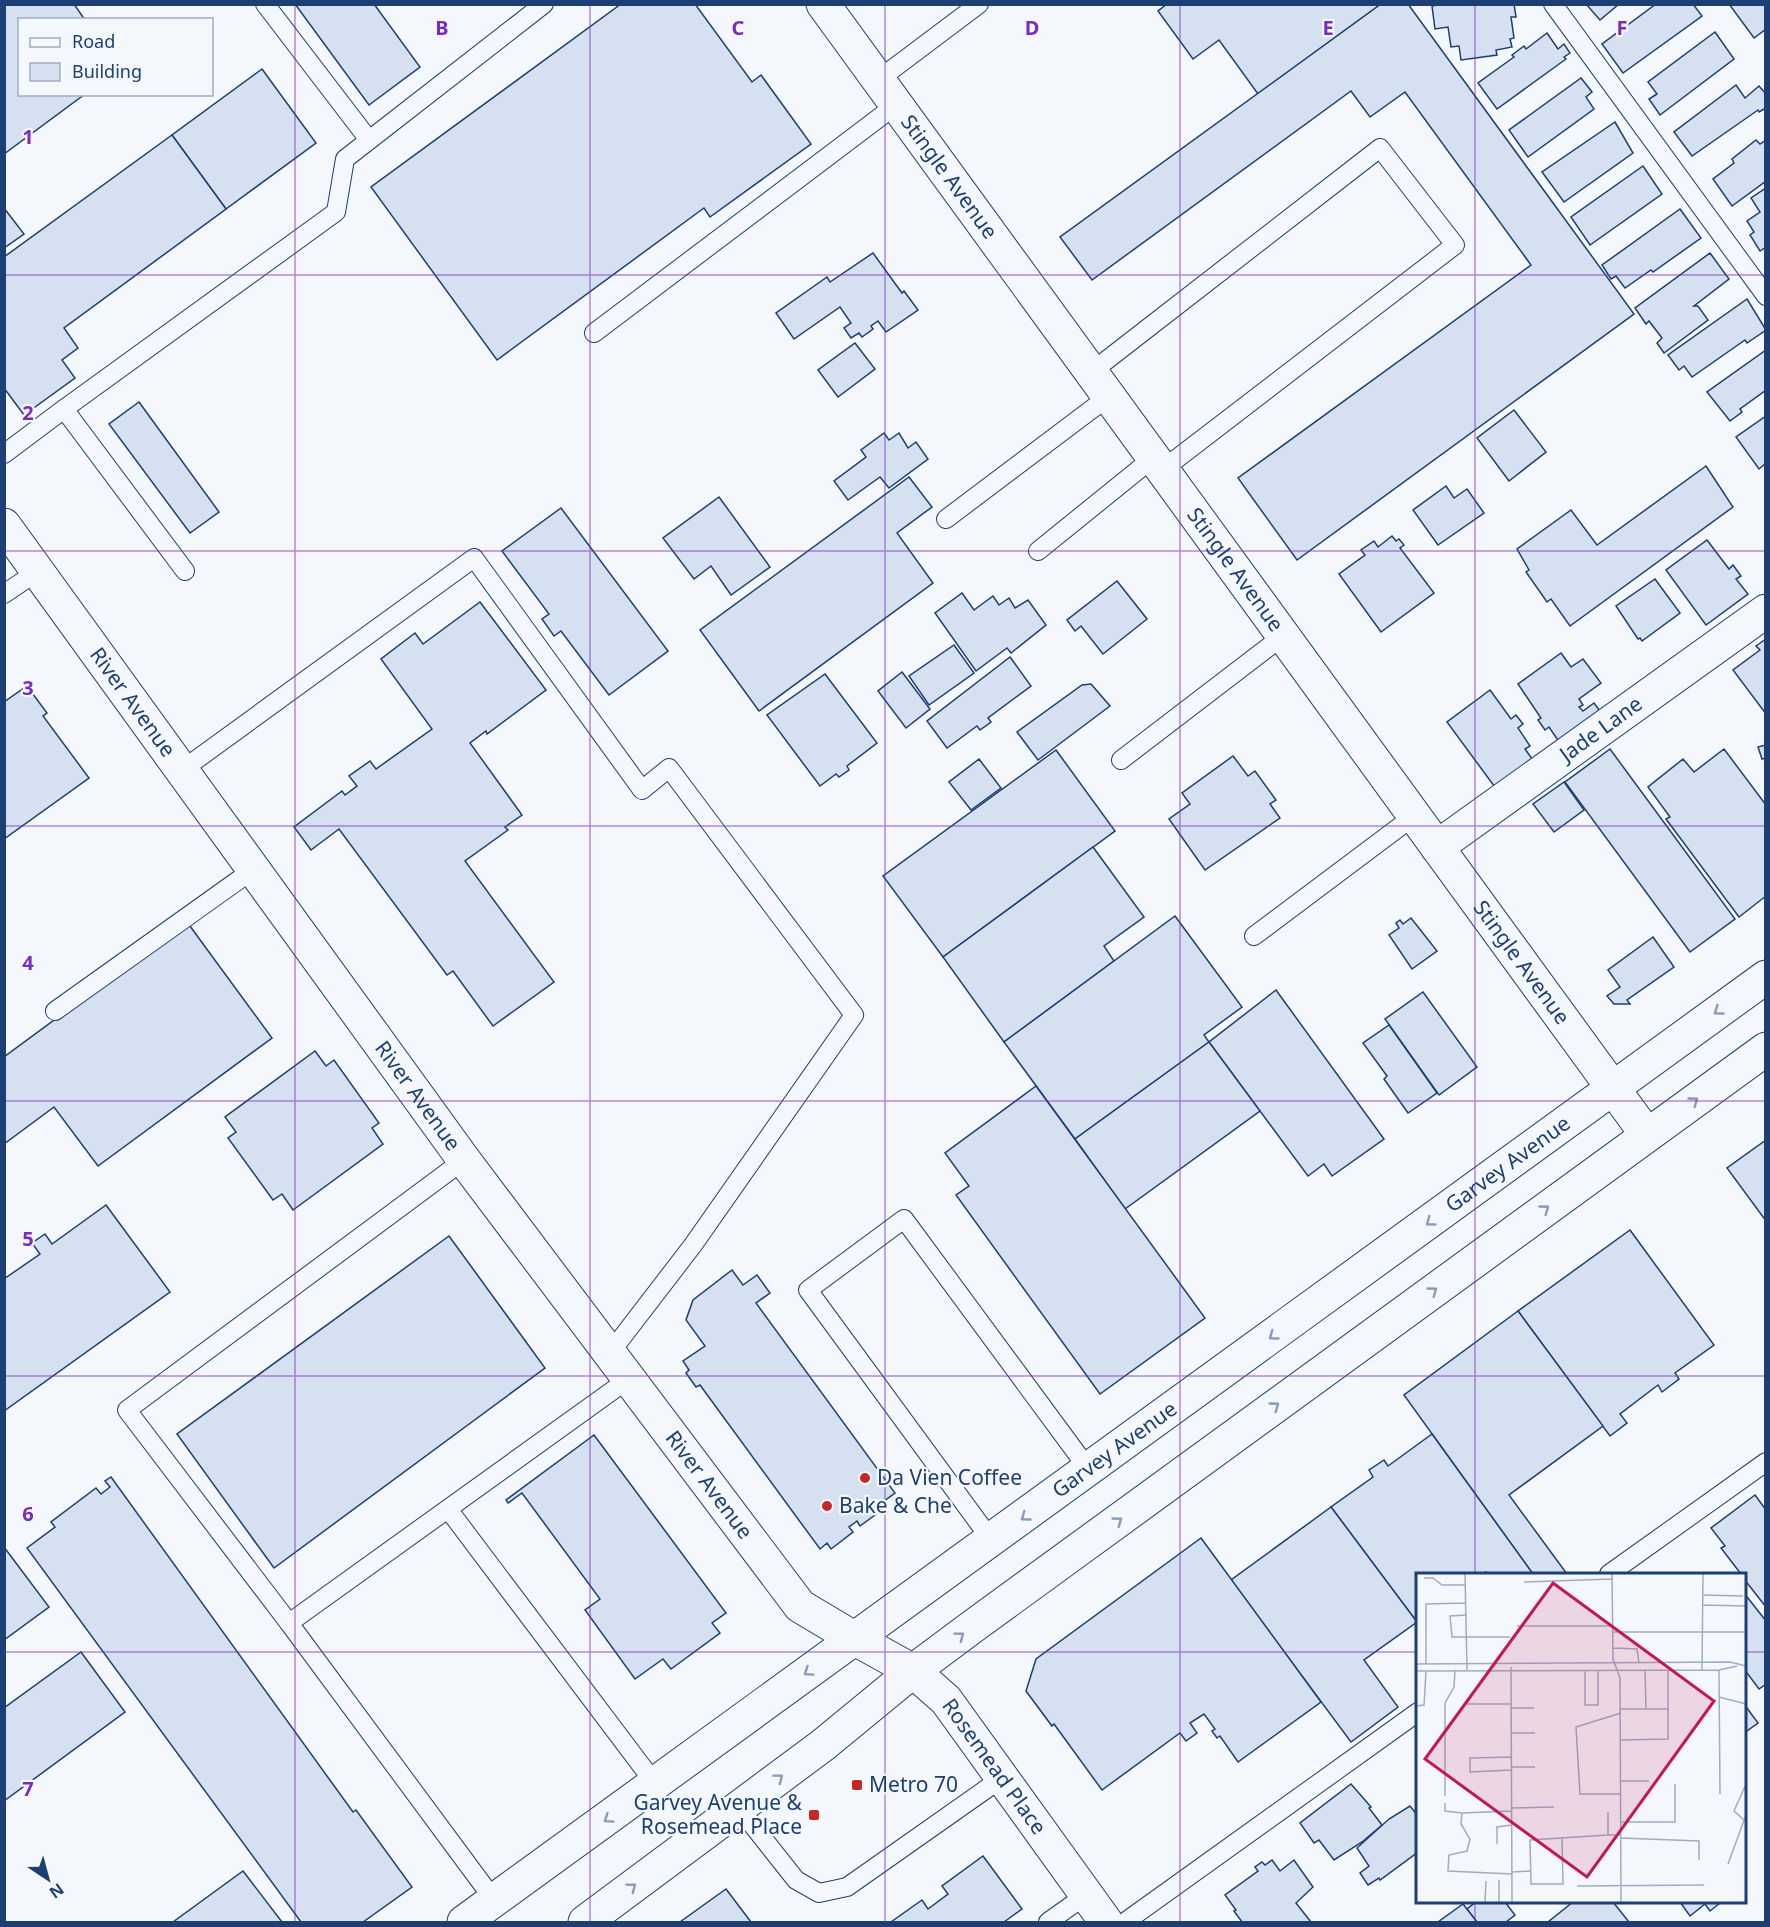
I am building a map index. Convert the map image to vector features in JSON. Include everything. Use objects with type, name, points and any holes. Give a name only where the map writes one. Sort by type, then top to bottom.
[{"type":"street","name":"Stingle Avenue","points":[[823,4],[1647,1135]]},
{"type":"street","name":"River Avenue","points":[[4,525],[464,1160],[800,1605],[857,1640]]},
{"type":"street","name":"Jade Lane","points":[[1437,847],[1766,611]]},
{"type":"street","name":"Garvey Avenue","points":[[464,1923],[656,1785],[790,1684],[857,1640],[1766,977]]},
{"type":"street","points":[[585,1923],[823,1745],[914,1671],[1766,1049]]},
{"type":"street","name":"Rosemead Place","points":[[857,1640],[914,1671],[946,1700],[1106,1923]]},
{"type":"lane","points":[[264,4],[369,140]]},
{"type":"lane","points":[[4,454],[336,212],[345,159],[544,4]]},
{"type":"lane","points":[[594,333],[887,93],[979,4]]},
{"type":"lane","points":[[1553,4],[1766,296]]},
{"type":"lane","points":[[946,519],[1099,385],[1380,148],[1455,245],[1038,551]]},
{"type":"lane","points":[[64,409],[185,571]]},
{"type":"lane","points":[[182,770],[474,558],[642,790],[669,768],[854,1016],[693,1245],[620,1366],[448,1509],[289,1623]]},
{"type":"lane","points":[[4,594],[38,571]]},
{"type":"lane","points":[[1121,760],[1283,636]]},
{"type":"lane","points":[[1254,936],[1414,816]]},
{"type":"lane","points":[[55,1011],[254,869]]},
{"type":"lane","points":[[464,1160],[127,1410],[289,1623],[494,1900]]},
{"type":"lane","points":[[992,1541],[808,1290],[904,1219],[1089,1470]]},
{"type":"lane","points":[[1612,1573],[1766,1462]]},
{"type":"lane","points":[[448,1509],[656,1785]]},
{"type":"lane","points":[[1125,1923],[1416,1713]]},
{"type":"lane","points":[[739,1808],[796,1880],[819,1893],[847,1887],[1002,1778]]},
{"type":"lane","points":[[1048,1923],[1086,1895]]},
{"type":"building","points":[[4,4],[74,4],[84,18],[18,18],[18,96],[82,96],[4,154]]},
{"type":"building","points":[[295,4],[374,4],[420,67],[369,105]]},
{"type":"building","points":[[621,4],[695,4],[752,82],[761,75],[811,144],[710,217],[704,208],[497,360],[371,187]]},
{"type":"building","points":[[1167,4],[1381,4],[1258,94],[1219,40],[1193,59],[1158,11]]},
{"type":"building","points":[[1381,4],[1408,4],[1634,314],[1297,560],[1238,478],[1531,265],[1405,92],[1370,117],[1351,91],[1092,280],[1060,237]]},
{"type":"building","points":[[1514,4],[1516,17],[1511,17],[1514,38],[1510,39],[1512,47],[1496,50],[1497,55],[1461,60],[1459,46],[1451,47],[1448,27],[1435,29],[1432,6]]},
{"type":"building","points":[[1586,4],[1619,4],[1600,20]]},
{"type":"building","points":[[1656,4],[1693,4],[1702,16],[1623,73],[1602,44]]},
{"type":"building","points":[[1729,4],[1766,4],[1766,29],[1754,38]]},
{"type":"building","points":[[1715,32],[1734,59],[1660,115],[1649,99],[1657,94],[1648,82]]},
{"type":"building","points":[[1547,33],[1558,49],[1564,44],[1570,53],[1564,57],[1566,59],[1497,109],[1478,83],[1514,57],[1512,55],[1524,46],[1526,49]]},
{"type":"building","points":[[262,69],[316,143],[226,209],[172,135]]},
{"type":"building","points":[[1581,78],[1592,92],[1586,97],[1594,109],[1528,157],[1509,130]]},
{"type":"building","points":[[1736,85],[1745,98],[1759,86],[1766,94],[1766,108],[1759,112],[1758,110],[1692,156],[1674,132]]},
{"type":"building","points":[[1615,122],[1633,153],[1564,202],[1542,172]]},
{"type":"building","points":[[172,135],[226,209],[64,328],[78,348],[62,360],[75,378],[24,415],[4,388],[4,257]]},
{"type":"building","points":[[1756,140],[1760,144],[1766,140],[1766,181],[1732,206],[1713,179],[1734,163],[1732,159]]},
{"type":"building","points":[[1643,166],[1662,194],[1590,245],[1571,217]]},
{"type":"building","points":[[1766,188],[1766,247],[1760,251],[1750,235],[1754,232],[1747,221],[1760,212],[1751,198]]},
{"type":"building","points":[[4,208],[24,234],[4,248]]},
{"type":"building","points":[[1680,209],[1701,238],[1653,272],[1651,270],[1625,288],[1616,276],[1611,279],[1602,265]]},
{"type":"building","points":[[873,253],[902,293],[904,291],[918,310],[886,332],[878,321],[871,326],[873,329],[862,337],[859,333],[851,338],[844,328],[851,323],[840,307],[794,339],[776,313],[827,277],[830,282]]},
{"type":"building","points":[[1710,253],[1729,279],[1694,306],[1698,306],[1708,320],[1664,353],[1657,343],[1662,338],[1649,321],[1646,324],[1635,308]]},
{"type":"building","points":[[1747,299],[1766,330],[1747,343],[1745,340],[1692,377],[1684,366],[1679,370],[1668,355]]},
{"type":"building","points":[[855,343],[875,369],[838,397],[818,370]]},
{"type":"building","points":[[1766,350],[1766,390],[1740,409],[1742,412],[1730,421],[1707,392]]},
{"type":"building","points":[[139,402],[219,512],[190,533],[109,424]]},
{"type":"building","points":[[1514,410],[1546,452],[1509,481],[1477,438]]},
{"type":"building","points":[[1766,416],[1766,463],[1759,469],[1736,437]]},
{"type":"building","points":[[884,433],[889,440],[899,433],[908,448],[916,442],[928,459],[889,488],[880,477],[848,500],[834,481],[866,457],[861,450]]},
{"type":"building","points":[[1706,466],[1733,507],[1570,626],[1551,599],[1547,602],[1526,572],[1529,570],[1517,549],[1571,510],[1597,545]]},
{"type":"building","points":[[909,477],[932,507],[897,533],[933,583],[759,711],[700,630]]},
{"type":"building","points":[[1446,486],[1454,498],[1467,489],[1484,513],[1438,545],[1413,510]]},
{"type":"building","points":[[719,497],[770,567],[731,595],[711,566],[694,579],[663,538]]},
{"type":"building","points":[[561,508],[668,651],[609,695],[561,631],[554,636],[542,619],[549,614],[502,551]]},
{"type":"building","points":[[1392,536],[1404,545],[1400,548],[1434,593],[1381,632],[1339,574],[1365,555],[1361,550],[1374,541],[1378,547]]},
{"type":"building","points":[[1707,540],[1729,569],[1733,565],[1741,576],[1736,579],[1748,594],[1706,625],[1666,570]]},
{"type":"building","points":[[1655,579],[1680,613],[1642,641],[1638,639],[1616,606]]},
{"type":"building","points":[[1117,581],[1147,619],[1103,654],[1081,626],[1075,631],[1067,620]]},
{"type":"building","points":[[962,593],[974,610],[993,596],[999,605],[1009,598],[1015,608],[1028,600],[1046,625],[1011,653],[1007,648],[976,671],[935,613]]},
{"type":"building","points":[[480,602],[546,690],[487,734],[486,731],[470,743],[522,815],[505,827],[508,830],[465,861],[554,982],[493,1026],[453,971],[447,975],[339,829],[311,850],[294,827],[342,791],[345,795],[357,786],[349,776],[370,761],[376,769],[432,729],[381,659],[415,633],[423,644]]},
{"type":"building","points":[[1766,639],[1766,714],[1733,670],[1760,650],[1756,646]]},
{"type":"building","points":[[954,645],[974,673],[929,705],[909,676]]},
{"type":"building","points":[[1561,653],[1571,667],[1583,659],[1601,683],[1579,699],[1583,705],[1579,707],[1583,711],[1594,703],[1606,719],[1564,749],[1549,727],[1545,730],[1538,720],[1541,718],[1518,684]]},
{"type":"building","points":[[1010,657],[1031,686],[988,718],[991,722],[980,730],[977,726],[947,748],[927,721]]},
{"type":"building","points":[[902,672],[930,709],[906,728],[878,691]]},
{"type":"building","points":[[825,674],[877,743],[847,766],[849,770],[839,777],[836,774],[820,786],[767,715]]},
{"type":"building","points":[[1091,684],[1110,706],[1038,760],[1017,732],[1082,685]]},
{"type":"building","points":[[27,686],[47,713],[43,716],[89,778],[4,839],[4,702]]},
{"type":"building","points":[[1490,690],[1511,719],[1516,715],[1523,724],[1518,728],[1530,746],[1525,749],[1538,767],[1500,794],[1447,722]]},
{"type":"building","points":[[1766,745],[1766,758],[1762,759],[1758,747]]},
{"type":"building","points":[[1610,749],[1735,919],[1690,952],[1565,782]]},
{"type":"building","points":[[1724,749],[1766,805],[1766,896],[1739,917],[1666,819],[1670,817],[1648,787],[1683,759],[1694,772]]},
{"type":"building","points":[[1056,750],[1115,831],[943,957],[883,876]]},
{"type":"building","points":[[1233,756],[1248,776],[1255,771],[1276,800],[1270,804],[1280,818],[1205,870],[1169,819],[1190,804],[1182,793]]},
{"type":"building","points":[[979,759],[1001,788],[971,810],[949,782]]},
{"type":"building","points":[[1564,782],[1584,810],[1554,832],[1533,804]]},
{"type":"building","points":[[1093,847],[1144,917],[1104,946],[1114,961],[1004,1042],[943,957]]},
{"type":"building","points":[[1175,916],[1242,1007],[1204,1035],[1209,1042],[1075,1139],[1004,1042]]},
{"type":"building","points":[[1411,918],[1437,951],[1412,969],[1389,935],[1399,928],[1396,923],[1400,920],[1403,924]]},
{"type":"building","points":[[187,922],[272,1038],[98,1166],[54,1107],[4,1144],[4,1057]]},
{"type":"building","points":[[1653,937],[1674,967],[1627,1000],[1630,1004],[1614,1004],[1607,996],[1620,987],[1608,970]]},
{"type":"building","points":[[1276,990],[1384,1139],[1332,1176],[1324,1164],[1308,1176],[1209,1042]]},
{"type":"building","points":[[1423,992],[1477,1067],[1439,1095],[1385,1019]]},
{"type":"building","points":[[1389,1025],[1437,1093],[1408,1113],[1384,1079],[1387,1076],[1363,1043]]},
{"type":"building","points":[[1209,1042],[1260,1111],[1125,1209],[1075,1139]]},
{"type":"building","points":[[315,1051],[326,1066],[334,1060],[379,1123],[372,1128],[383,1144],[293,1210],[282,1194],[273,1200],[228,1138],[236,1132],[225,1117]]},
{"type":"building","points":[[1036,1086],[1205,1318],[1100,1394],[956,1195],[969,1186],[945,1153]]},
{"type":"building","points":[[1766,1140],[1766,1221],[1727,1168]]},
{"type":"building","points":[[106,1205],[170,1292],[4,1411],[4,1279],[40,1254],[32,1243],[45,1234],[52,1244]]},
{"type":"building","points":[[1630,1230],[1714,1345],[1675,1373],[1679,1379],[1662,1392],[1658,1385],[1620,1414],[1627,1423],[1610,1436],[1518,1311]]},
{"type":"building","points":[[449,1236],[545,1368],[274,1568],[177,1434]]},
{"type":"building","points":[[732,1270],[743,1285],[757,1275],[770,1293],[756,1303],[895,1493],[876,1507],[879,1512],[860,1526],[857,1521],[849,1527],[853,1532],[831,1549],[827,1543],[820,1549],[700,1385],[696,1387],[686,1373],[689,1370],[683,1361],[705,1346],[686,1320],[693,1300]]},
{"type":"building","points":[[1518,1311],[1603,1426],[1509,1495],[1566,1573],[1532,1573],[1404,1395]]},
{"type":"building","points":[[1432,1434],[1532,1573],[1416,1573],[1416,1621],[1331,1507],[1373,1477],[1369,1470],[1384,1460],[1388,1466]]},
{"type":"building","points":[[594,1435],[726,1613],[712,1623],[720,1633],[671,1669],[663,1659],[635,1679],[585,1610],[600,1599],[522,1493],[508,1503],[506,1500]]},
{"type":"building","points":[[111,1477],[353,1812],[356,1810],[412,1887],[363,1922],[301,1922],[27,1548],[55,1527],[51,1522],[96,1488],[101,1494],[110,1487],[105,1481]]},
{"type":"building","points":[[1755,1495],[1766,1510],[1766,1607],[1746,1582],[1746,1573],[1740,1573],[1721,1548],[1725,1546],[1711,1528]]},
{"type":"building","points":[[1331,1507],[1416,1621],[1364,1660],[1398,1707],[1351,1742],[1231,1580]]},
{"type":"building","points":[[1201,1538],[1321,1702],[1238,1762],[1220,1736],[1217,1738],[1212,1731],[1215,1729],[1204,1714],[1190,1723],[1197,1733],[1186,1741],[1180,1733],[1102,1790],[1054,1724],[1052,1726],[1026,1691],[1036,1659]]},
{"type":"building","points":[[4,1547],[49,1607],[4,1640]]},
{"type":"building","points":[[1746,1596],[1766,1621],[1766,1684],[1759,1689],[1746,1672]]},
{"type":"building","points":[[81,1652],[125,1712],[4,1801],[4,1708]]},
{"type":"building","points":[[1746,1707],[1758,1723],[1746,1732]]},
{"type":"building","points":[[1351,1784],[1371,1807],[1369,1808],[1382,1825],[1362,1842],[1334,1860],[1319,1840],[1314,1843],[1300,1823]]},
{"type":"building","points":[[1410,1806],[1416,1814],[1416,1853],[1380,1880],[1379,1878],[1368,1885],[1360,1873],[1369,1866],[1357,1848],[1389,1819]]},
{"type":"building","points":[[983,1856],[1022,1909],[1004,1922],[891,1922],[922,1900],[928,1909],[948,1894],[942,1886]]},
{"type":"building","points":[[1272,1860],[1280,1871],[1294,1860],[1313,1887],[1296,1903],[1311,1922],[1242,1922],[1234,1911],[1236,1910],[1225,1895],[1258,1871],[1255,1867],[1262,1862],[1265,1865]]},
{"type":"building","points":[[243,1871],[282,1922],[173,1922]]},
{"type":"building","points":[[726,1889],[751,1922],[680,1922]]},
{"type":"building","points":[[1475,1903],[1506,1903],[1515,1915],[1506,1922],[1477,1922],[1467,1909]]},
{"type":"building","points":[[1572,1903],[1614,1903],[1629,1922],[1548,1922]]},
{"type":"building","points":[[1681,1903],[1720,1903],[1710,1911],[1705,1904],[1690,1916]]},
{"type":"building","points":[[1463,1904],[1477,1922],[1438,1922]]},
{"type":"place","name":"Da Vien Coffee","points":[[865,1478]]},
{"type":"place","name":"Bake & Che","points":[[827,1506]]},
{"type":"place","name":"Metro 70","points":[[857,1785]]},
{"type":"place","name":"Garvey Avenue & Rosemead Place","points":[[814,1815]]}]
